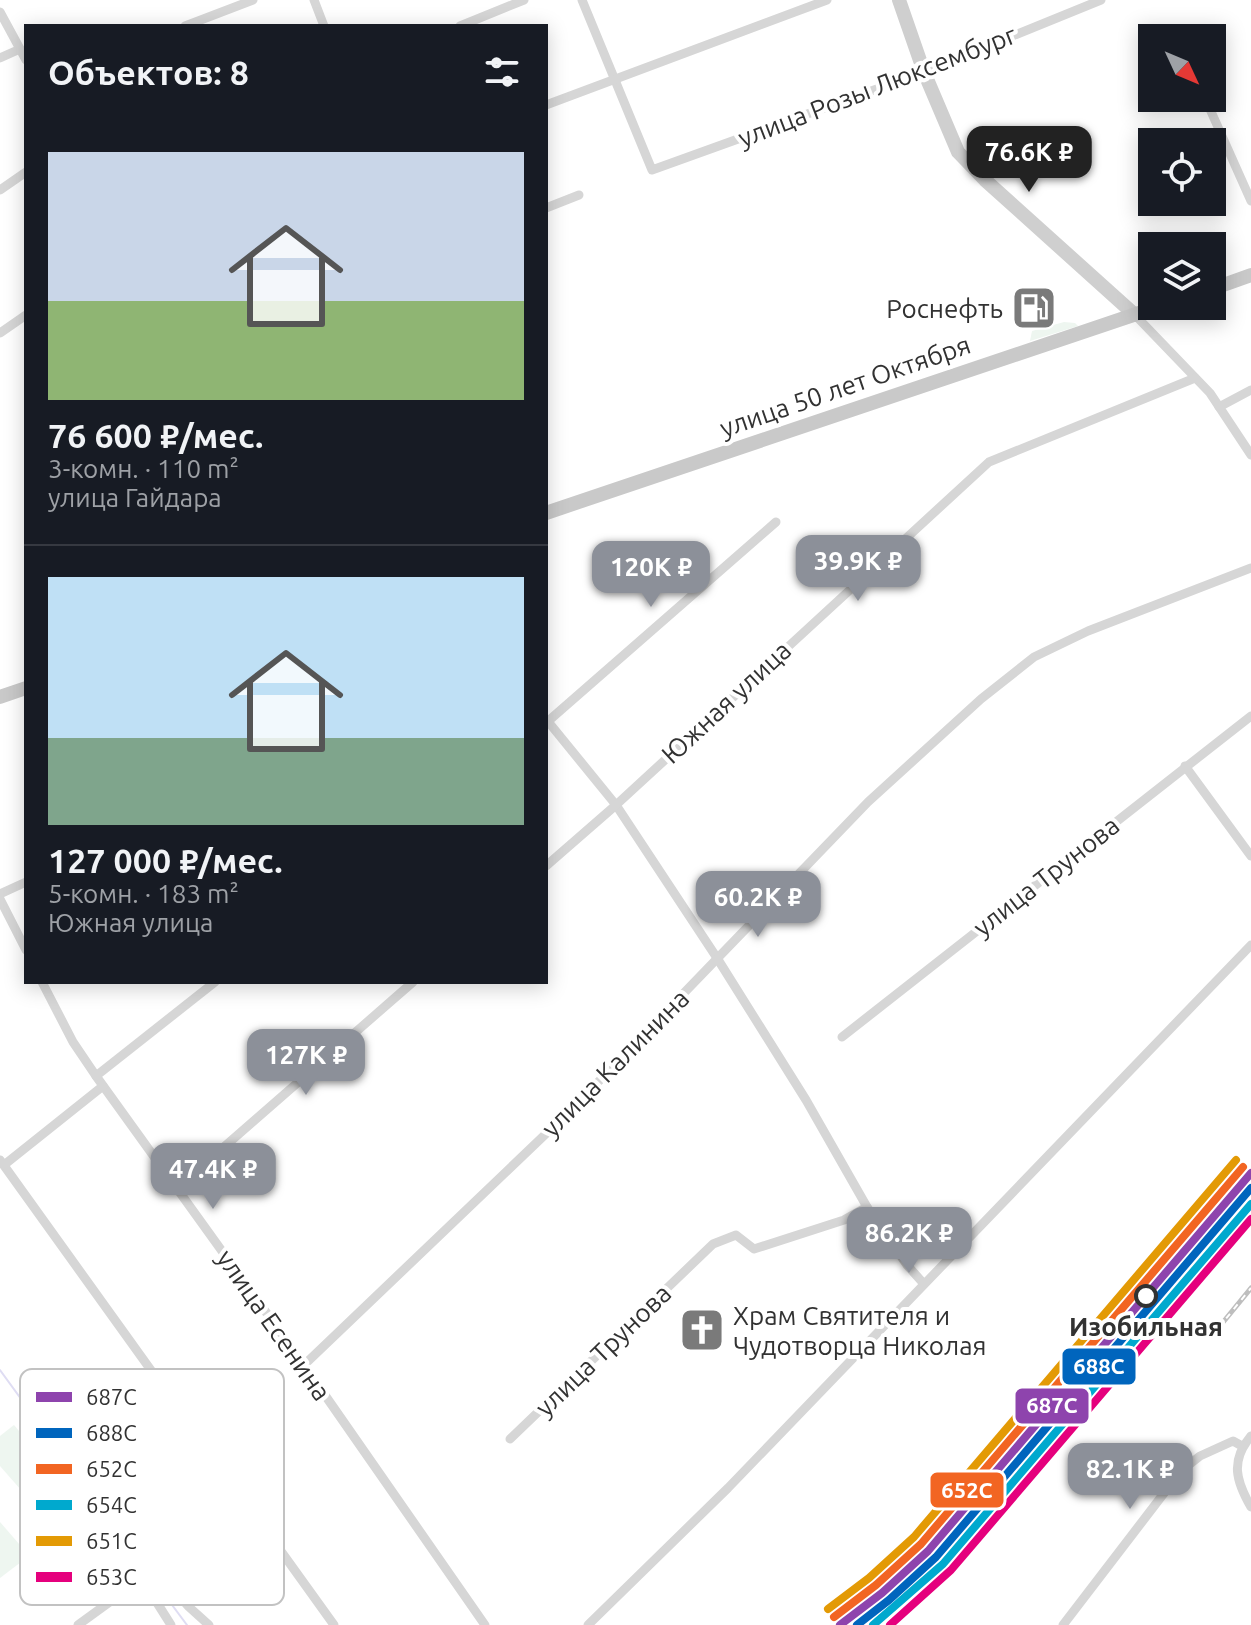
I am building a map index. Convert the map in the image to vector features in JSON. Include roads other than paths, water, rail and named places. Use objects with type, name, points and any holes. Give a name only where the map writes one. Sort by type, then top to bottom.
[{"type":"main road","points":[[1226,284],[1251,275]]},
{"type":"main road","name":"улица 50 лет Октября","points":[[548,512],[1138,314]]},
{"type":"main road","points":[[0,697],[24,689]]},
{"type":"street","points":[[190,24],[253,0]]},
{"type":"street","points":[[314,0],[323,24]]},
{"type":"street","points":[[465,24],[524,0]]},
{"type":"street","points":[[582,0],[613,80]]},
{"type":"street","points":[[548,104],[827,0]]},
{"type":"street","points":[[899,0],[924,72],[958,152],[1135,315],[1195,378],[1251,455]]},
{"type":"street","name":"улица Розы Люксембург","points":[[613,80],[652,170],[924,72],[1101,0]]},
{"type":"street","points":[[0,12],[24,56]]},
{"type":"street","points":[[0,58],[20,49]]},
{"type":"street","points":[[1211,112],[1251,201]]},
{"type":"street","points":[[0,190],[24,173]]},
{"type":"street","points":[[548,207],[579,195]]},
{"type":"street","points":[[0,333],[24,316]]},
{"type":"street","name":"Южная улица","points":[[548,864],[989,462],[1195,378]]},
{"type":"street","points":[[1219,407],[1251,390]]},
{"type":"street","points":[[548,719],[776,522]]},
{"type":"street","name":"улица Калинина","points":[[304,1365],[575,1106],[868,802],[981,699],[1034,657],[1088,631],[1251,568]]},
{"type":"street","name":"улица Трунова","points":[[842,1037],[1251,716]]},
{"type":"street","points":[[548,723],[616,805],[806,1100],[867,1207],[924,1284]]},
{"type":"street","points":[[1185,766],[1251,856]]},
{"type":"street","points":[[24,883],[0,897],[24,946]]},
{"type":"street","points":[[588,1625],[728,1488],[1251,945]]},
{"type":"street","name":"улица Есенина","points":[[43,984],[73,1042],[96,1076],[304,1365],[485,1625]]},
{"type":"street","points":[[96,1076],[212,984]]},
{"type":"street","points":[[177,1188],[411,984]]},
{"type":"street","points":[[103,1086],[2,1162],[150,1369]]},
{"type":"street","name":"улица Трунова","points":[[510,1439],[713,1244],[736,1235],[754,1249],[844,1220],[867,1207]]},
{"type":"street","points":[[1251,1436],[1242,1446],[1237,1464],[1239,1485],[1251,1507]]},
{"type":"street","points":[[1063,1625],[1181,1471],[1200,1456],[1233,1441],[1242,1446]]},
{"type":"street","points":[[284,1556],[334,1625]]},
{"type":"street","points":[[78,1625],[106,1605]]},
{"type":"street","points":[[158,1605],[171,1625]]},
{"type":"street","points":[[187,1605],[209,1625]]},
{"type":"waterway","points":[[0,1370],[20,1397]]},
{"type":"waterway","points":[[172,1605],[187,1625]]},
{"type":"railway","points":[[893,1625],[947,1569],[1169,1309],[1244,1210]]},
{"type":"railway","points":[[1211,1337],[1251,1288]]},
{"type":"place","name":"Роснефть","points":[[1034,308]]},
{"type":"place","name":"Изобильная","points":[[1146,1296]]},
{"type":"place","name":"Храм Святителя и Чудотворца Николая","points":[[702,1330]]}]
